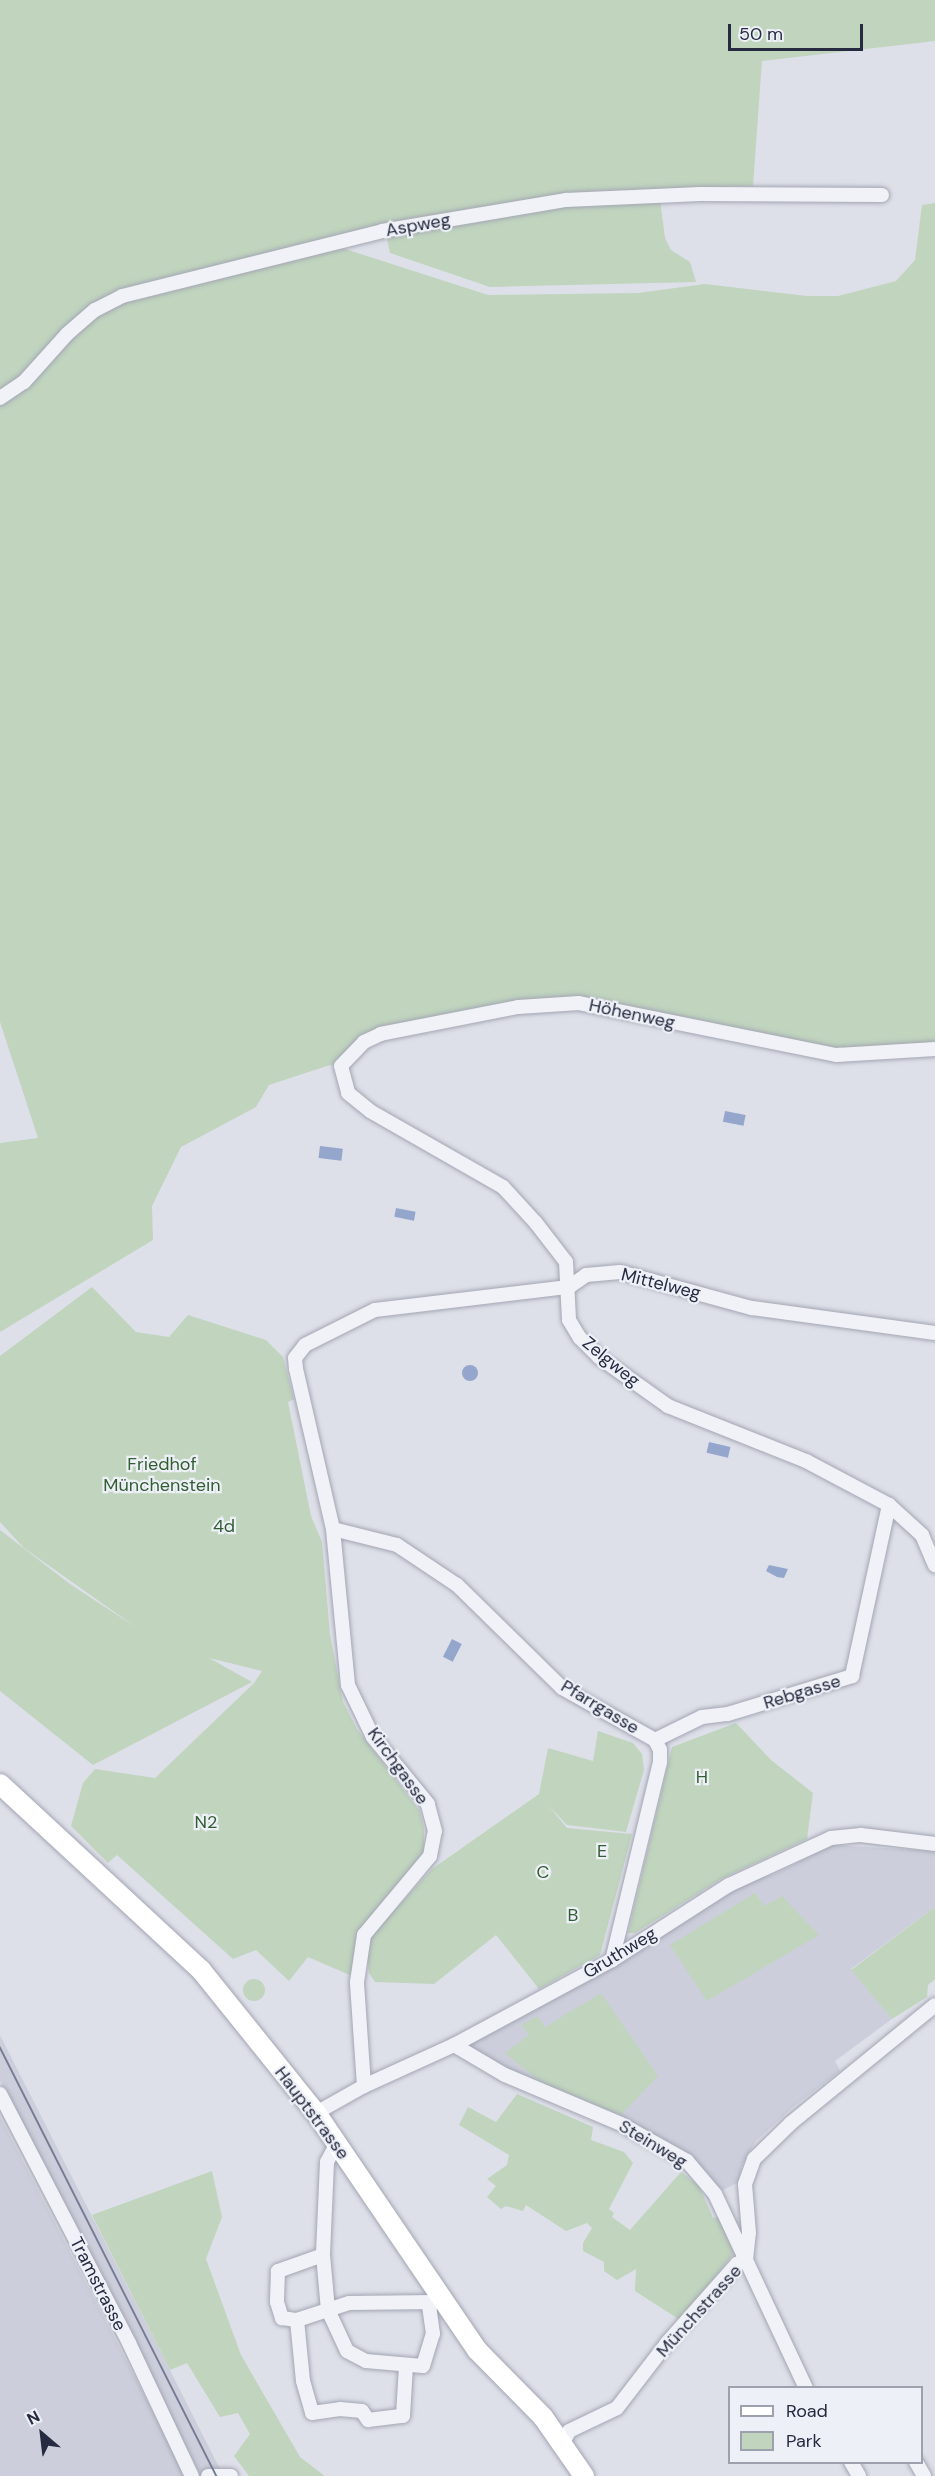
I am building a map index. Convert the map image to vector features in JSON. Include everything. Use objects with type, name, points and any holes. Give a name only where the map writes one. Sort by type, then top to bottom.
[{"type":"main road","name":"Hauptstrasse","points":[[0,1784],[201,1970],[316,2114],[437,2302],[486,2362],[532,2405],[563,2443],[584,2476]]},
{"type":"street","name":"Aspweg","points":[[0,398],[24,382],[88,316],[122,296],[340,241],[566,200],[700,194],[882,195]]},
{"type":"street","name":"Höhenweg","points":[[341,1066],[364,1042],[381,1034],[518,1007],[579,1003],[836,1055],[935,1049]]},
{"type":"street","name":"Zelgweg","points":[[341,1066],[348,1093],[370,1111],[503,1187],[566,1262],[569,1320],[580,1338],[599,1357],[668,1406],[806,1461],[889,1505],[922,1535],[935,1565]]},
{"type":"street","name":"Mittelweg","points":[[295,1358],[305,1345],[375,1310],[569,1287],[586,1275],[620,1272],[752,1308],[935,1333]]},
{"type":"street","name":"Kirchgasse","points":[[295,1358],[333,1529],[348,1685],[372,1737],[428,1804],[435,1831],[430,1856],[364,1935],[357,1982],[364,2086]]},
{"type":"street","name":"Rebgasse","points":[[655,1740],[702,1717],[728,1714],[852,1676],[889,1505]]},
{"type":"street","name":"Pfarrgasse","points":[[333,1529],[397,1545],[457,1585],[562,1688],[655,1740],[660,1750],[660,1762],[612,1960]]},
{"type":"street","name":"Gruthweg","points":[[316,2114],[364,2086],[454,2045],[612,1960],[729,1886],[831,1838],[861,1835],[935,1844]]},
{"type":"street","name":"Münchstrasse","points":[[563,2443],[569,2431],[617,2408],[667,2343],[737,2264],[746,2260],[749,2233],[745,2184],[754,2159],[791,2123],[935,2005]]},
{"type":"street","name":"Steinweg","points":[[454,2045],[505,2075],[621,2124],[687,2161],[715,2194],[805,2386]]},
{"type":"street","name":"Tramstrasse","points":[[0,2094],[129,2343],[194,2476]]},
{"type":"street","points":[[323,2255],[278,2271],[277,2302],[282,2318],[297,2320],[328,2310],[349,2303],[437,2302],[433,2334],[423,2366],[406,2366],[356,2358],[347,2351],[328,2310],[323,2255],[327,2162],[336,2145]]},
{"type":"street","points":[[297,2320],[303,2381],[312,2414],[340,2409],[362,2411],[368,2420],[403,2416],[406,2366]]},
{"type":"street","points":[[179,2476],[194,2476]]},
{"type":"street","points":[[208,2476],[231,2476]]},
{"type":"shaded area","points":[[832,1845],[935,1851],[935,1907],[851,1969],[892,2019],[835,2061],[840,2071],[793,2107],[755,2142],[741,2167],[739,2182],[715,2194],[687,2161],[454,2045],[729,1885],[773,1875]]},
{"type":"shaded area","points":[[0,2035],[225,2476],[201,2476],[0,2081]]},
{"type":"shaded area","points":[[0,2117],[172,2449],[184,2476],[0,2476]]},
{"type":"green space","points":[[0,0],[935,0],[935,41],[762,61],[753,186],[575,192],[425,216],[337,237],[339,247],[488,295],[638,293],[705,284],[807,296],[838,296],[896,281],[915,260],[922,205],[935,203],[935,1049],[836,1055],[579,1003],[381,1034],[341,1066],[330,1065],[269,1085],[256,1107],[181,1147],[152,1206],[153,1240],[0,1332],[0,1143],[38,1138],[0,1022]]},
{"type":"green space","points":[[660,200],[665,238],[671,250],[690,262],[696,282],[490,287],[390,253],[386,234],[544,207]]},
{"type":"green space","name":"Friedhof Münchenstein","points":[[92,1287],[136,1332],[169,1337],[188,1315],[266,1340],[283,1357],[294,1399],[288,1402],[311,1516],[322,1542],[330,1635],[343,1702],[357,1729],[420,1811],[424,1828],[424,1855],[356,1935],[352,1976],[308,1957],[289,1981],[256,1950],[233,1959],[117,1855],[108,1863],[71,1826],[83,1783],[95,1769],[155,1778],[254,1683],[262,1671],[209,1658],[252,1682],[93,1765],[0,1691],[0,1530],[70,1584],[137,1628],[24,1548],[0,1522],[0,1356]]},
{"type":"green space","name":"H","points":[[736,1723],[771,1760],[813,1793],[807,1839],[723,1878],[635,1933],[628,1933],[672,1747]]},
{"type":"green space","points":[[598,1731],[633,1743],[642,1754],[644,1770],[626,1832],[567,1825],[548,1805],[567,1828],[632,1834],[600,1955],[539,1989],[496,1935],[434,1984],[375,1982],[369,1973],[366,1951],[373,1934],[432,1869],[539,1794],[548,1748],[593,1761]]},
{"type":"green space","points":[[755,1893],[764,1906],[782,1896],[819,1935],[707,2001],[670,1945]]},
{"type":"green space","points":[[935,1907],[935,1979],[928,1985],[927,1997],[892,2019],[851,1970]]},
{"type":"green space","points":[[254,1979],[262,1982],[265,1990],[262,1998],[254,2001],[246,1998],[243,1990],[246,1982]]},
{"type":"green space","points":[[601,1993],[658,2076],[621,2115],[542,2083],[505,2053],[529,2035],[521,2025],[537,2016],[545,2027]]},
{"type":"green space","points":[[517,2094],[593,2127],[591,2140],[624,2152],[633,2163],[609,2209],[614,2213],[612,2217],[630,2230],[681,2172],[699,2186],[713,2218],[719,2217],[734,2253],[680,2320],[635,2291],[636,2269],[617,2280],[604,2271],[604,2262],[583,2251],[583,2243],[592,2228],[587,2223],[566,2231],[526,2205],[523,2211],[506,2206],[501,2209],[487,2197],[496,2186],[487,2179],[507,2165],[509,2155],[459,2125],[468,2107],[496,2122]]},
{"type":"green space","points":[[212,2171],[222,2217],[206,2259],[241,2355],[300,2457],[325,2476],[249,2476],[234,2456],[250,2434],[238,2413],[220,2417],[187,2363],[170,2370],[92,2215]]},
{"type":"water","points":[[725,1111],[746,1115],[744,1126],[723,1122]]},
{"type":"water","points":[[320,1146],[343,1149],[341,1161],[319,1158]]},
{"type":"water","points":[[396,1208],[416,1212],[414,1221],[394,1217]]},
{"type":"water","points":[[467,1365],[473,1365],[478,1373],[476,1379],[467,1381],[462,1376],[462,1370]]},
{"type":"water","points":[[709,1442],[730,1447],[728,1458],[707,1453]]},
{"type":"water","points":[[769,1565],[788,1569],[784,1578],[766,1571]]},
{"type":"water","points":[[452,1639],[462,1644],[453,1662],[443,1657]]},
{"type":"tram line","points":[[0,2047],[217,2476]]},
{"type":"park label","name":"4d","points":[[224,1526]]},
{"type":"park label","name":"N2","points":[[206,1822]]},
{"type":"park label","name":"E","points":[[602,1851]]},
{"type":"park label","name":"C","points":[[543,1872]]},
{"type":"park label","name":"B","points":[[573,1915]]}]
